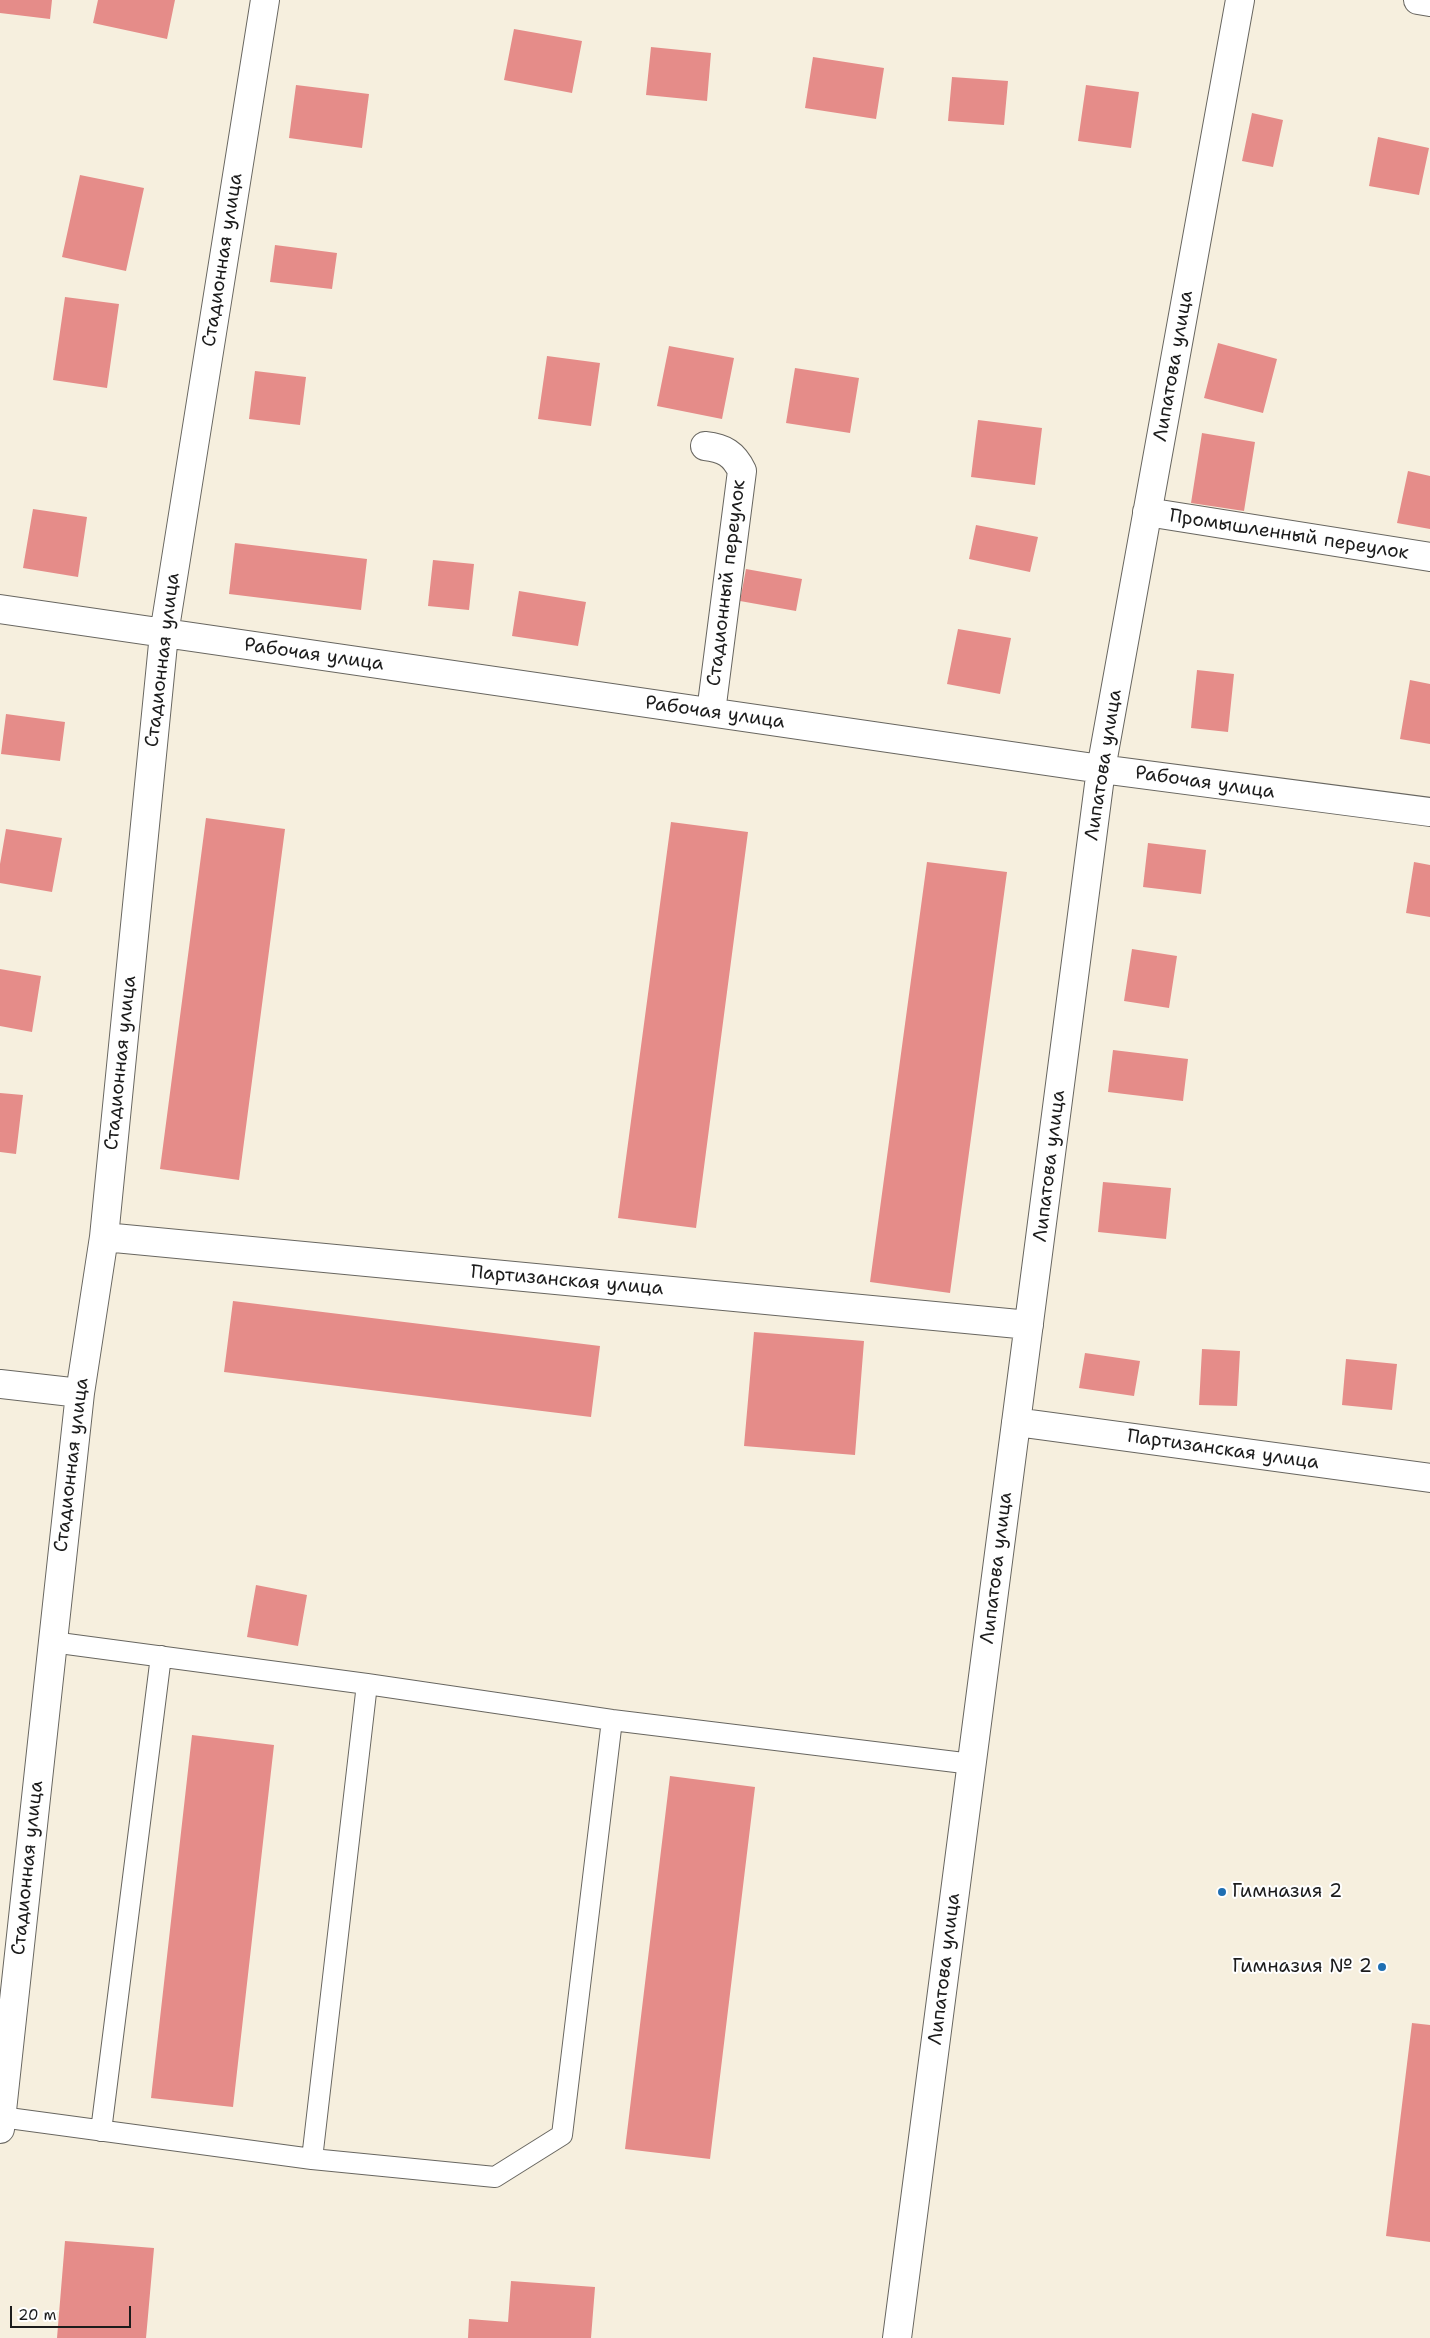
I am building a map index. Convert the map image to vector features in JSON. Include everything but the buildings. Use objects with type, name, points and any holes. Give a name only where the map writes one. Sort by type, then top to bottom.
[{"type":"street","name":"Стадионная улица","points":[[1,2123],[80,1393],[104,1237],[164,634],[265,0]]},
{"type":"street","name":"Липатова улица","points":[[897,2338],[1101,769],[1240,0]]},
{"type":"street","points":[[1418,0],[1430,2]]},
{"type":"street","name":"Стадионный переулок","points":[[705,446],[721,448],[736,458],[742,472],[711,712]]},
{"type":"street","name":"Промышленный переулок","points":[[1147,512],[1430,557]]},
{"type":"street","name":"Рабочая улица","points":[[0,609],[1101,769],[1430,812]]},
{"type":"street","name":"Партизанская улица","points":[[104,1237],[1029,1325]]},
{"type":"street","points":[[0,1384],[80,1393]]},
{"type":"street","name":"Партизанская улица","points":[[1016,1422],[1430,1478]]},
{"type":"lane","points":[[52,1642],[367,1684],[612,1720],[972,1764]]},
{"type":"lane","points":[[100,2131],[161,1656]]},
{"type":"lane","points":[[312,2159],[367,1684]]},
{"type":"lane","points":[[1,2123],[100,2131],[312,2159],[495,2177],[562,2135],[612,1720]]},
{"type":"place","name":"Гимназия 2","points":[[1222,1892]]},
{"type":"place","name":"Гимназия № 2","points":[[1382,1967]]}]
